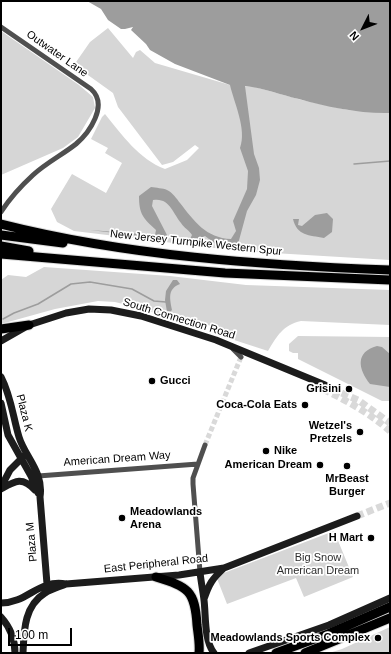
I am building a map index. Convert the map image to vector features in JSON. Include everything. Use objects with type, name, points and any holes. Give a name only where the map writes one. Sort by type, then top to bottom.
[{"type":"highway","name":"New Jersey Turnpike Western Spur","points":[[1,224],[64,238],[110,246],[239,262],[390,270]]},
{"type":"highway","points":[[1,235],[93,247],[110,246]]},
{"type":"highway","points":[[1,246],[61,256],[75,260]]},
{"type":"highway","points":[[1,254],[240,274],[390,280]]},
{"type":"highway","points":[[1,329],[29,325]]},
{"type":"highway","points":[[156,577],[181,586],[193,598],[196,612],[199,653]]},
{"type":"highway","points":[[276,653],[328,634],[390,607]]},
{"type":"highway","points":[[305,653],[390,618]]},
{"type":"street","name":"Outwater Lane","points":[[1,26],[91,90],[96,95],[98,100],[98,108],[95,117],[80,140],[33,175],[2,210]]},
{"type":"street","name":"South Connection Road","points":[[1,341],[29,325],[76,311],[89,309],[126,312],[171,325],[230,345],[322,386]]},
{"type":"street","points":[[230,345],[241,357]]},
{"type":"street","name":"Plaza K","points":[[1,377],[8,392],[19,438],[27,453]]},
{"type":"street","name":"Plaza K","points":[[1,403],[8,435],[21,458]]},
{"type":"street","points":[[205,445],[198,464],[193,486],[201,586],[204,599],[208,640],[214,653]]},
{"type":"street","points":[[1,488],[10,470],[27,453]]},
{"type":"street","name":"Plaza M","points":[[27,453],[38,476],[41,491],[38,494]]},
{"type":"street","name":"Plaza M","points":[[21,458],[31,476],[38,494],[47,584]]},
{"type":"street","name":"American Dream Way","points":[[38,476],[198,464]]},
{"type":"street","points":[[1,488],[12,482],[23,481],[30,485],[38,494]]},
{"type":"street","name":"East Peripheral Road","points":[[1,603],[19,600],[47,584],[57,582],[66,584],[156,577],[224,568],[357,516]]},
{"type":"street","points":[[204,599],[211,581],[224,568]]},
{"type":"street","points":[[23,653],[26,621],[30,609],[44,594],[66,584]]},
{"type":"street","points":[[249,653],[329,625],[390,598]]},
{"type":"street","points":[[1,617],[12,634],[15,653]]},
{"type":"green space","points":[[108,28],[133,58],[136,52],[140,50],[155,63],[230,85],[255,87],[302,100],[348,110],[390,113],[390,260],[240,251],[74,231],[57,222],[51,209],[72,174],[106,193],[122,163],[105,153],[108,148],[91,139],[105,114],[139,153],[156,165],[165,169],[187,160],[199,148],[195,145],[173,162],[162,165],[118,107],[113,93],[74,65],[90,42]]},
{"type":"green space","points":[[1,31],[79,85],[93,97],[95,108],[78,137],[63,148],[1,175]]},
{"type":"green space","points":[[44,267],[170,276],[246,285],[390,290],[390,325],[301,321],[285,328],[268,351],[228,338],[217,333],[218,329],[203,323],[198,327],[115,302],[98,301],[55,309],[1,324],[1,280],[8,275],[26,277]]},
{"type":"green space","points":[[298,336],[390,337],[390,401],[382,401],[298,359],[298,353],[289,351],[289,344]]},
{"type":"green space","name":"Big Snow American Dream","points":[[334,531],[353,577],[304,597],[296,578],[227,604],[216,576]]},
{"type":"green space","name":"Meadowlands Sports Complex","points":[[390,627],[390,653],[329,653],[342,649]]},
{"type":"shaded area","points":[[87,1],[390,1],[390,113],[356,111],[332,107],[245,86],[254,154],[259,168],[260,180],[256,195],[247,211],[238,244],[235,246],[217,245],[205,236],[194,244],[190,242],[192,235],[191,233],[182,225],[167,203],[158,200],[153,200],[152,206],[168,237],[166,239],[90,230],[155,235],[156,230],[141,212],[139,202],[139,196],[151,187],[164,189],[171,192],[201,227],[214,235],[231,239],[236,231],[233,221],[247,189],[248,171],[240,148],[242,141],[241,124],[230,85],[175,64],[150,50],[146,44],[131,30],[133,27],[121,29],[108,20],[101,9]]},
{"type":"shaded area","points":[[327,213],[333,219],[332,232],[324,238],[304,234],[297,229],[293,219],[299,219],[298,225],[302,226],[315,215]]},
{"type":"shaded area","points":[[173,280],[177,280],[180,284],[171,292],[170,298],[172,310],[167,312],[165,300],[166,291]]},
{"type":"shaded area","points":[[377,346],[382,347],[390,354],[390,387],[370,384],[361,367],[362,357],[365,352]]},
{"type":"waterway","points":[[354,164],[390,161]]},
{"type":"waterway","points":[[3,319],[38,304],[71,284],[90,282],[132,289],[154,301],[166,302]]},
{"type":"tunnel","points":[[205,445],[241,357]]},
{"type":"tunnel","points":[[323,389],[374,418],[390,431]]},
{"type":"tunnel","points":[[332,389],[358,400],[390,423]]},
{"type":"tunnel","points":[[357,516],[390,503]]},
{"type":"place","name":"Gucci","points":[[152,381]]},
{"type":"place","name":"Grisini","points":[[349,389]]},
{"type":"place","name":"Coca-Cola Eats","points":[[305,405]]},
{"type":"place","name":"Wetzel's Pretzels","points":[[360,432]]},
{"type":"place","name":"Nike","points":[[266,451]]},
{"type":"place","name":"American Dream","points":[[320,465]]},
{"type":"place","name":"MrBeast Burger","points":[[347,466]]},
{"type":"place","name":"Meadowlands Arena","points":[[122,518]]},
{"type":"place","name":"H Mart","points":[[371,538]]},
{"type":"place","name":"Meadowlands Sports Complex","points":[[378,638]]}]
